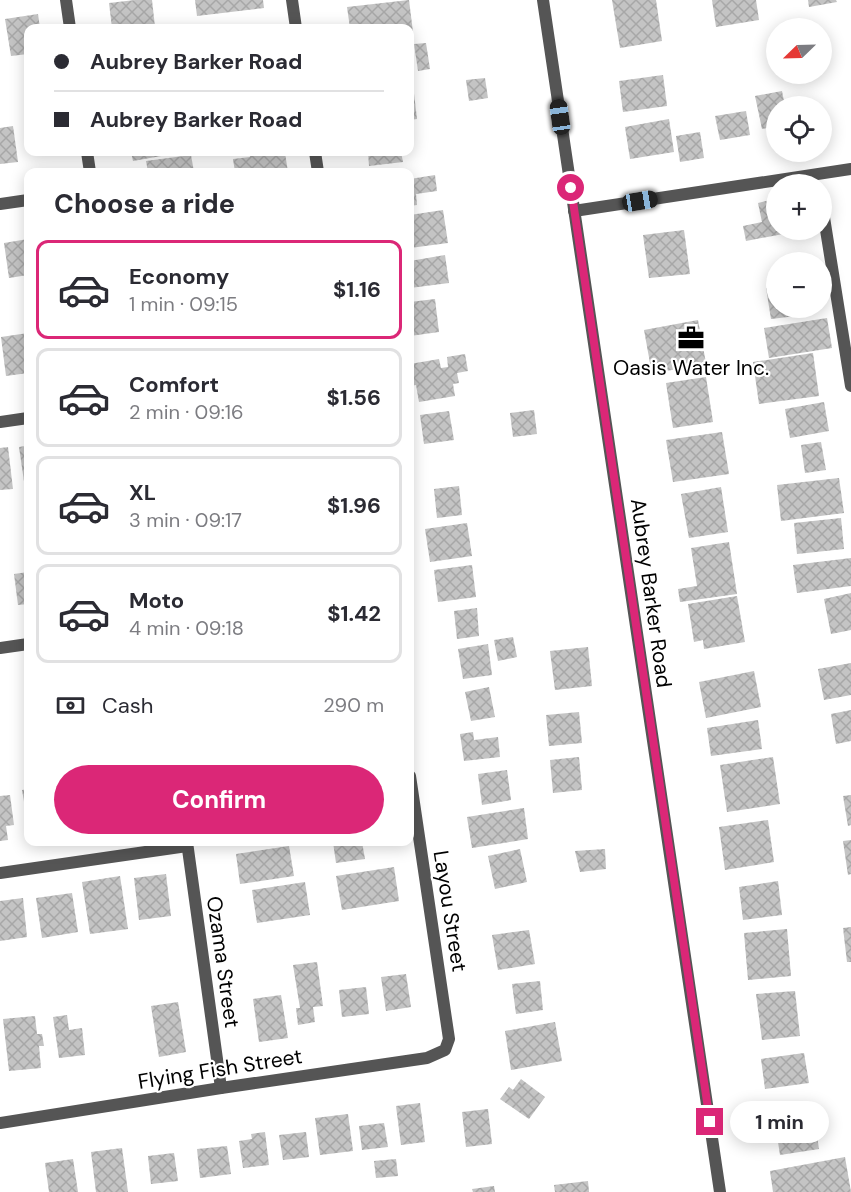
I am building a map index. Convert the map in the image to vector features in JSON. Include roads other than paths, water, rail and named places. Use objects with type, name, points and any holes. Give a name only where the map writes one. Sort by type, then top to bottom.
[{"type":"street","points":[[66,0],[69,24]]},
{"type":"street","points":[[292,0],[295,24]]},
{"type":"street","name":"Aubrey Barker Road","points":[[543,0],[720,1192]]},
{"type":"street","points":[[832,175],[851,169]]},
{"type":"street","points":[[574,211],[766,186]]},
{"type":"street","points":[[0,204],[24,201]]},
{"type":"street","points":[[828,240],[851,386]]},
{"type":"street","points":[[0,422],[24,419]]},
{"type":"street","points":[[0,648],[24,645]]},
{"type":"street","name":"Layou Street","points":[[414,803],[449,1039],[445,1050]]},
{"type":"street","points":[[0,873],[174,846]]},
{"type":"street","name":"Ozama Street","points":[[187,846],[221,1088]]},
{"type":"street","name":"Flying Fish Street","points":[[0,1123],[427,1058],[445,1050]]},
{"type":"place","name":"Oasis Water Inc.","points":[[691,338]]}]
